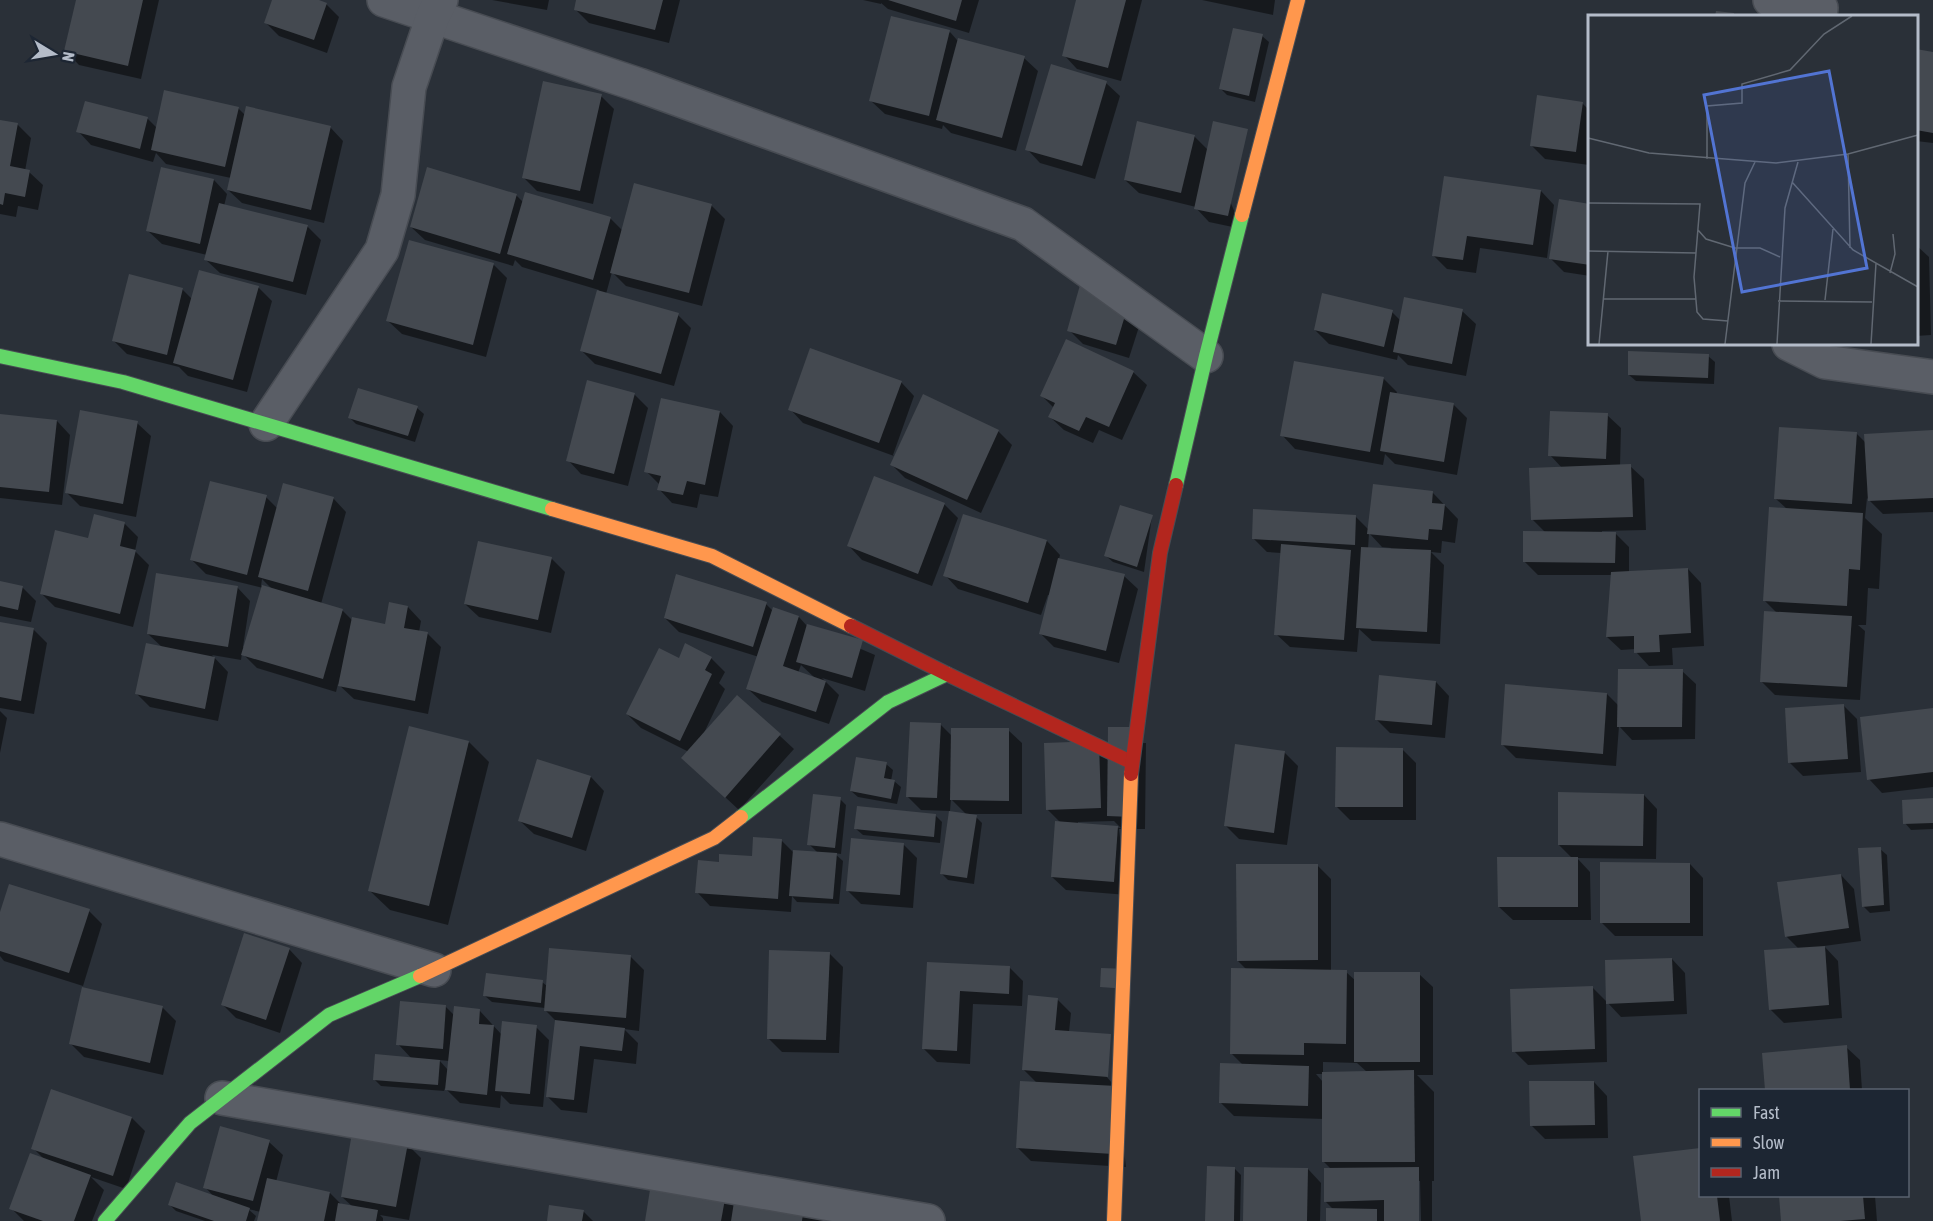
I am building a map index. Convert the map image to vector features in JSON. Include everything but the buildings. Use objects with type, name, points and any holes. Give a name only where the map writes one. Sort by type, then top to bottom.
[{"type":"street","points":[[384,0],[437,8],[639,85],[1023,224],[1206,356]]},
{"type":"street","points":[[1114,1221],[1131,762],[1160,554],[1206,356],[1299,0]]},
{"type":"street","points":[[1770,0],[1821,8],[1820,15]]},
{"type":"street","points":[[266,424],[382,250],[398,195],[409,87],[437,8]]},
{"type":"street","points":[[1791,345],[1826,362],[1933,377]]},
{"type":"street","points":[[0,356],[123,382],[712,556],[947,674],[1131,762]]},
{"type":"street","points":[[105,1221],[190,1123],[329,1014],[434,970],[714,838],[888,702],[947,674]]},
{"type":"street","points":[[0,839],[434,970]]},
{"type":"street","points":[[222,1098],[928,1221]]},
{"type":"traffic: fast","points":[[1176,485],[1242,215]]},
{"type":"traffic: fast","points":[[0,356],[123,382],[552,509]]},
{"type":"traffic: fast","points":[[741,817],[888,702],[947,674]]},
{"type":"traffic: fast","points":[[105,1221],[190,1123],[329,1015],[420,976]]},
{"type":"traffic: slow","points":[[1242,215],[1298,0]]},
{"type":"traffic: slow","points":[[552,509],[712,556],[851,626]]},
{"type":"traffic: slow","points":[[1114,1221],[1131,774]]},
{"type":"traffic: slow","points":[[420,976],[714,838],[741,817]]},
{"type":"traffic: jam","points":[[1131,774],[1160,553],[1176,485]]},
{"type":"traffic: jam","points":[[851,626],[1131,762]]}]
